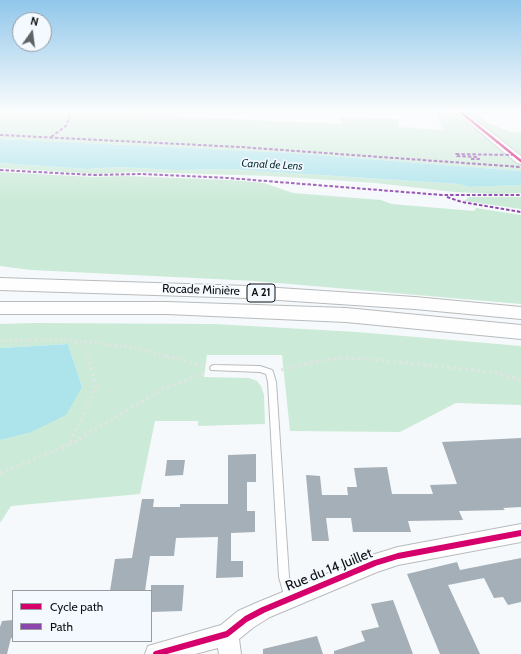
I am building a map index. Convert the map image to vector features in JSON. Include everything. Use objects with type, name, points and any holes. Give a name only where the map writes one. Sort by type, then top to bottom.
[{"type":"highway","points":[[0,272],[152,281],[177,289]]},
{"type":"highway","name":"Rocade Minière","points":[[0,284],[177,289],[352,299],[521,313]]},
{"type":"highway","name":"Rocade Minière","points":[[0,308],[168,308],[346,315],[521,332]]},
{"type":"highway","points":[[0,316],[95,314],[168,308]]},
{"type":"street","points":[[495,141],[521,161]]},
{"type":"street","name":"Rue du 14 Juillet","points":[[156,654],[228,644],[246,618],[375,562],[398,556],[521,533]]},
{"type":"lane","points":[[214,368],[260,369],[269,372],[272,382],[284,577],[290,599]]},
{"type":"path","points":[[240,147],[264,141]]},
{"type":"path","points":[[69,445],[96,387],[88,357],[82,347],[70,340]]},
{"type":"path","points":[[0,341],[70,340],[130,347],[214,368]]},
{"type":"path","points":[[269,372],[291,369],[317,361],[348,358],[492,372],[521,380]]},
{"type":"path","points":[[0,473],[69,445],[161,390],[214,368]]},
{"type":"green space","points":[[32,141],[521,141],[521,171],[292,153]]},
{"type":"green space","points":[[0,163],[87,169],[117,167],[176,170],[228,169],[459,184],[469,187],[521,185],[521,193],[494,194],[455,192],[375,183],[270,176],[136,172],[95,174],[0,168]]},
{"type":"green space","points":[[0,172],[93,177],[126,176],[230,180],[264,183],[293,193],[381,200],[391,204],[474,211],[476,208],[521,215],[521,304],[255,281],[31,270],[0,266]]},
{"type":"green space","points":[[469,197],[521,197],[521,209],[464,201]]},
{"type":"green space","points":[[0,324],[214,324],[357,332],[521,346],[521,405],[456,403],[400,432],[290,431],[282,355],[207,355],[204,377],[249,378],[257,381],[261,386],[264,395],[265,424],[198,426],[198,421],[155,421],[140,494],[11,506],[0,523],[0,440],[29,433],[82,387],[68,344],[0,348]]},
{"type":"water","name":"Canal de Lens","points":[[0,141],[32,141],[292,153],[521,171],[521,185],[469,187],[459,184],[228,169],[176,170],[117,167],[87,169],[0,163]]},
{"type":"water","points":[[68,344],[82,387],[66,415],[29,433],[0,440],[0,348]]},
{"type":"building","points":[[521,438],[521,507],[503,508],[505,510],[459,511],[463,520],[408,521],[411,532],[353,532],[351,518],[326,518],[329,541],[312,541],[306,475],[320,476],[322,495],[348,495],[347,487],[357,487],[354,468],[387,467],[392,494],[433,494],[430,485],[457,484],[442,442]]},
{"type":"building","points":[[256,454],[256,482],[247,482],[247,511],[255,511],[255,532],[231,533],[231,561],[243,561],[243,577],[216,578],[218,537],[176,538],[174,556],[150,556],[145,590],[110,590],[115,559],[132,558],[142,499],[154,499],[153,507],[180,507],[180,504],[228,504],[228,455]]},
{"type":"building","points":[[167,460],[185,460],[183,475],[165,476]]},
{"type":"building","points":[[521,558],[521,602],[508,605],[503,597],[494,598],[484,578],[448,585],[480,654],[440,654],[407,574],[457,562],[460,570]]},
{"type":"building","points":[[151,585],[184,585],[182,611],[152,612]]},
{"type":"building","points":[[393,600],[413,654],[334,654],[334,651],[365,641],[361,631],[379,627],[371,604]]},
{"type":"building","points":[[12,620],[12,638],[7,654],[0,654],[0,627],[2,621]]},
{"type":"building","points":[[317,636],[323,654],[263,654],[263,649]]},
{"type":"marked path","points":[[110,141],[240,147],[521,167]]},
{"type":"marked path","points":[[471,159],[479,159],[477,157],[457,156],[456,154],[514,155]]},
{"type":"marked path","points":[[0,170],[94,175],[141,174],[228,178],[442,195],[521,195]]},
{"type":"marked path","points":[[447,197],[462,202],[521,212]]},
{"type":"cycle path","points":[[496,141],[521,161]]},
{"type":"cycle path","points":[[156,654],[227,634],[246,619],[263,610],[375,563],[398,556],[521,533]]}]
